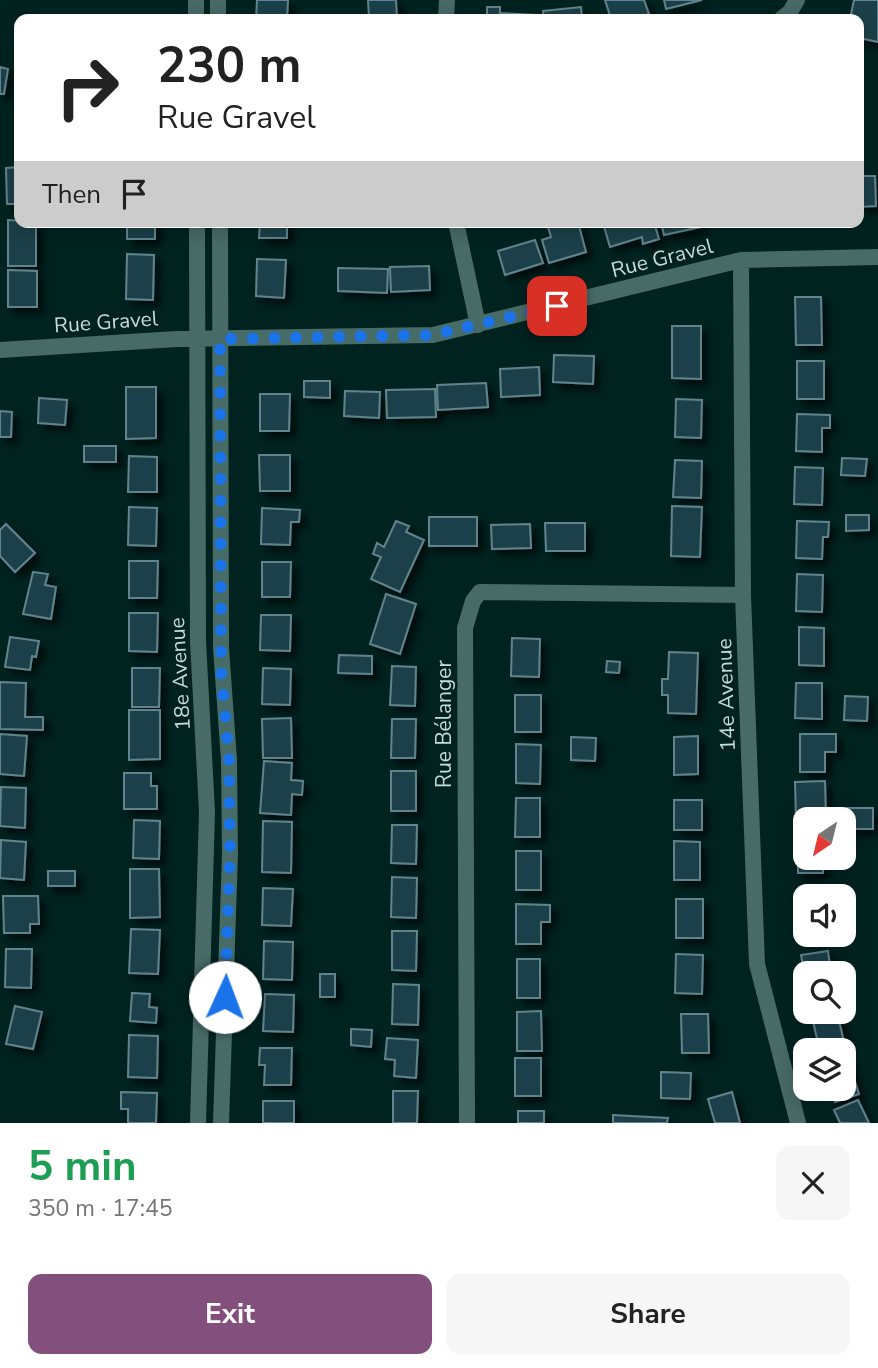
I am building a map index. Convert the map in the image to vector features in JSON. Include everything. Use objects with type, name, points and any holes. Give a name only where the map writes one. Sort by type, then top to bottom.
[{"type":"street","name":"18e Avenue","points":[[197,228],[198,641],[207,813],[198,1123]]},
{"type":"street","name":"18e Avenue","points":[[219,228],[221,669],[229,760],[230,854],[221,1123]]},
{"type":"street","points":[[457,228],[478,325]]},
{"type":"street","name":"Rue Gravel","points":[[0,350],[197,339],[433,335],[741,260],[878,257]]},
{"type":"street","name":"14e Avenue","points":[[741,260],[743,595],[757,964],[798,1123]]},
{"type":"street","name":"Rue Bélanger","points":[[467,1123],[465,628],[473,601],[480,592],[743,595]]},
{"type":"building","points":[[257,0],[288,0],[287,14],[256,14]]},
{"type":"building","points":[[368,0],[396,0],[397,14],[369,14]]},
{"type":"building","points":[[605,0],[644,0],[649,14],[609,14]]},
{"type":"building","points":[[664,0],[702,0],[666,9]]},
{"type":"building","points":[[854,0],[878,0],[878,42],[864,39],[864,14],[851,14]]},
{"type":"building","points":[[487,7],[500,7],[500,13],[518,14],[487,14]]},
{"type":"building","points":[[581,7],[582,14],[543,14],[543,11]]},
{"type":"building","points":[[0,67],[8,69],[4,94],[0,94]]},
{"type":"building","points":[[14,167],[14,204],[7,204],[6,168]]},
{"type":"building","points":[[864,176],[875,176],[876,206],[864,207]]},
{"type":"building","points":[[8,220],[14,220],[14,228],[36,228],[36,266],[8,266]]},
{"type":"building","points":[[127,228],[155,228],[155,239],[127,239]]},
{"type":"building","points":[[260,228],[287,228],[287,238],[259,238]]},
{"type":"building","points":[[548,228],[580,228],[586,252],[549,263],[542,240],[551,237]]},
{"type":"building","points":[[604,228],[656,228],[659,239],[643,244],[642,237],[610,247]]},
{"type":"building","points":[[662,228],[696,228],[664,235]]},
{"type":"building","points":[[535,240],[543,263],[505,275],[498,251]]},
{"type":"building","points":[[127,254],[154,255],[153,300],[126,299]]},
{"type":"building","points":[[257,259],[286,260],[284,298],[256,296]]},
{"type":"building","points":[[429,266],[430,290],[391,292],[390,267]]},
{"type":"building","points":[[338,268],[388,269],[387,293],[338,291]]},
{"type":"building","points":[[8,270],[37,271],[37,307],[8,307]]},
{"type":"building","points":[[795,297],[821,297],[822,345],[796,345]]},
{"type":"building","points":[[672,326],[701,326],[701,379],[672,378]]},
{"type":"building","points":[[554,355],[594,356],[593,384],[553,382]]},
{"type":"building","points":[[797,361],[824,361],[824,399],[797,399]]},
{"type":"building","points":[[539,367],[540,395],[501,397],[500,369]]},
{"type":"building","points":[[304,381],[330,381],[330,398],[304,397]]},
{"type":"building","points":[[486,383],[488,407],[438,410],[437,385]]},
{"type":"building","points":[[126,387],[156,387],[156,438],[126,439]]},
{"type":"building","points":[[435,389],[436,417],[387,418],[386,390]]},
{"type":"building","points":[[345,391],[380,392],[379,418],[344,416]]},
{"type":"building","points":[[260,394],[290,394],[289,431],[260,431]]},
{"type":"building","points":[[39,398],[67,400],[65,425],[38,423]]},
{"type":"building","points":[[676,399],[702,400],[701,438],[675,437]]},
{"type":"building","points":[[0,411],[12,412],[11,437],[0,437]]},
{"type":"building","points":[[797,414],[830,415],[830,428],[822,428],[822,452],[796,451]]},
{"type":"building","points":[[84,446],[116,446],[116,462],[84,462]]},
{"type":"building","points":[[259,455],[290,455],[290,491],[260,491]]},
{"type":"building","points":[[129,456],[157,457],[157,492],[128,492]]},
{"type":"building","points":[[842,458],[867,459],[865,476],[841,475]]},
{"type":"building","points":[[675,460],[702,461],[701,498],[673,497]]},
{"type":"building","points":[[795,467],[823,468],[822,505],[794,504]]},
{"type":"building","points":[[672,506],[702,507],[700,557],[671,556]]},
{"type":"building","points":[[129,507],[157,508],[156,546],[128,545]]},
{"type":"building","points":[[262,508],[300,510],[299,522],[291,522],[290,545],[261,544]]},
{"type":"building","points":[[846,515],[869,515],[869,530],[846,531]]},
{"type":"building","points":[[429,517],[477,517],[477,546],[429,546]]},
{"type":"building","points":[[396,521],[409,526],[406,532],[424,540],[400,592],[371,579],[381,557],[373,554],[377,543],[384,547]]},
{"type":"building","points":[[797,521],[829,522],[828,537],[823,537],[822,559],[796,558]]},
{"type":"building","points":[[545,523],[585,523],[585,551],[546,551]]},
{"type":"building","points":[[6,524],[35,553],[15,572],[0,556],[0,530]]},
{"type":"building","points":[[530,524],[531,548],[492,549],[491,525]]},
{"type":"building","points":[[129,561],[158,561],[157,598],[129,598]]},
{"type":"building","points":[[262,562],[291,562],[290,597],[262,597]]},
{"type":"building","points":[[33,572],[48,574],[45,585],[56,587],[51,619],[23,614]]},
{"type":"building","points":[[797,574],[823,575],[822,612],[796,611]]},
{"type":"building","points":[[386,594],[416,604],[400,654],[370,644]]},
{"type":"building","points":[[129,613],[158,613],[157,652],[129,651]]},
{"type":"building","points":[[261,615],[291,615],[290,651],[260,650]]},
{"type":"building","points":[[799,627],[824,628],[824,666],[799,665]]},
{"type":"building","points":[[10,637],[39,641],[36,657],[32,656],[30,670],[5,667]]},
{"type":"building","points":[[512,638],[540,639],[539,677],[511,676]]},
{"type":"building","points":[[669,652],[698,653],[696,714],[668,713],[668,695],[662,695],[662,679],[668,679]]},
{"type":"building","points":[[339,655],[372,656],[372,674],[338,673]]},
{"type":"building","points":[[607,661],[620,662],[619,673],[606,672]]},
{"type":"building","points":[[392,666],[416,667],[415,706],[390,705]]},
{"type":"building","points":[[132,668],[160,668],[159,707],[132,707]]},
{"type":"building","points":[[263,668],[291,669],[290,705],[262,704]]},
{"type":"building","points":[[0,682],[26,683],[25,717],[43,717],[43,730],[0,729]]},
{"type":"building","points":[[796,683],[822,683],[822,719],[795,718]]},
{"type":"building","points":[[515,695],[541,695],[541,732],[515,732]]},
{"type":"building","points":[[845,696],[868,697],[867,721],[844,720]]},
{"type":"building","points":[[129,710],[160,710],[160,759],[129,760]]},
{"type":"building","points":[[291,718],[292,758],[263,758],[262,719]]},
{"type":"building","points":[[392,719],[416,719],[415,758],[391,758]]},
{"type":"building","points":[[0,734],[27,736],[24,776],[0,774]]},
{"type":"building","points":[[800,734],[836,734],[836,752],[825,752],[825,772],[800,772]]},
{"type":"building","points":[[698,736],[698,774],[674,775],[674,737]]},
{"type":"building","points":[[571,737],[596,738],[595,761],[571,760]]},
{"type":"building","points":[[516,744],[541,745],[540,784],[516,783]]},
{"type":"building","points":[[264,761],[292,763],[291,780],[303,781],[302,795],[292,794],[291,815],[260,813]]},
{"type":"building","points":[[391,771],[416,771],[416,811],[391,811]]},
{"type":"building","points":[[124,773],[151,773],[151,786],[157,786],[157,809],[124,809]]},
{"type":"building","points":[[825,781],[826,807],[796,807],[795,782]]},
{"type":"building","points":[[1,787],[26,788],[25,828],[0,826]]},
{"type":"building","points":[[516,798],[540,798],[540,837],[515,837]]},
{"type":"building","points":[[674,800],[702,800],[702,830],[674,830]]},
{"type":"building","points":[[856,808],[873,808],[873,829],[856,829]]},
{"type":"building","points":[[134,820],[160,821],[159,859],[133,858]]},
{"type":"building","points":[[263,821],[292,822],[291,873],[262,872]]},
{"type":"building","points":[[392,825],[417,825],[416,864],[391,863]]},
{"type":"building","points":[[1,840],[26,842],[24,880],[0,878]]},
{"type":"building","points":[[674,841],[700,842],[700,880],[674,880]]},
{"type":"building","points":[[516,851],[541,851],[541,890],[516,890]]},
{"type":"building","points":[[130,869],[159,869],[160,917],[130,918]]},
{"type":"building","points":[[798,870],[823,870],[823,873],[798,873]]},
{"type":"building","points":[[48,871],[75,871],[75,886],[48,886]]},
{"type":"building","points":[[392,877],[417,878],[416,918],[391,917]]},
{"type":"building","points":[[263,888],[293,889],[291,926],[262,925]]},
{"type":"building","points":[[3,896],[38,896],[39,924],[30,924],[30,933],[4,933]]},
{"type":"building","points":[[676,899],[703,899],[703,938],[676,938]]},
{"type":"building","points":[[516,904],[550,905],[550,922],[541,922],[541,944],[516,944]]},
{"type":"building","points":[[131,929],[160,930],[158,974],[129,973]]},
{"type":"building","points":[[392,931],[417,931],[416,971],[392,970]]},
{"type":"building","points":[[264,941],[293,942],[292,980],[263,979]]},
{"type":"building","points":[[6,949],[32,949],[31,988],[5,987]]},
{"type":"building","points":[[828,951],[829,961],[802,961],[801,955]]},
{"type":"building","points":[[676,954],[703,955],[702,994],[675,993]]},
{"type":"building","points":[[517,959],[540,959],[540,998],[517,998]]},
{"type":"building","points":[[320,974],[335,974],[335,997],[320,997]]},
{"type":"building","points":[[393,984],[419,985],[418,1025],[392,1024]]},
{"type":"building","points":[[132,993],[150,994],[149,1007],[157,1008],[156,1023],[130,1021]]},
{"type":"building","points":[[265,994],[294,995],[293,1032],[263,1031]]},
{"type":"building","points":[[15,1006],[42,1012],[33,1049],[6,1044]]},
{"type":"building","points":[[541,1011],[542,1051],[517,1051],[517,1012]]},
{"type":"building","points":[[681,1014],[708,1014],[709,1053],[682,1053]]},
{"type":"building","points":[[814,1024],[840,1024],[843,1038],[817,1038]]},
{"type":"building","points":[[351,1029],[372,1030],[371,1047],[351,1045]]},
{"type":"building","points":[[129,1035],[158,1036],[157,1078],[128,1077]]},
{"type":"building","points":[[387,1038],[418,1040],[416,1078],[394,1076],[395,1060],[385,1059]]},
{"type":"building","points":[[260,1048],[292,1048],[291,1085],[264,1085],[265,1065],[259,1065]]},
{"type":"building","points":[[515,1058],[541,1058],[541,1096],[515,1096]]},
{"type":"building","points":[[661,1072],[691,1073],[690,1099],[661,1098]]},
{"type":"building","points":[[393,1091],[418,1091],[417,1123],[393,1123]]},
{"type":"building","points":[[121,1092],[157,1093],[156,1123],[128,1123],[128,1109],[121,1109]]},
{"type":"building","points":[[732,1092],[740,1123],[715,1123],[708,1099]]},
{"type":"building","points":[[858,1100],[869,1123],[840,1123],[834,1110]]},
{"type":"building","points":[[263,1101],[294,1101],[294,1123],[263,1123]]},
{"type":"building","points":[[518,1111],[544,1111],[544,1123],[518,1123]]},
{"type":"building","points":[[613,1115],[668,1118],[667,1123],[613,1123]]},
{"type":"route","points":[[225,997],[230,854],[229,760],[221,669],[220,339],[433,335],[557,306]]}]
